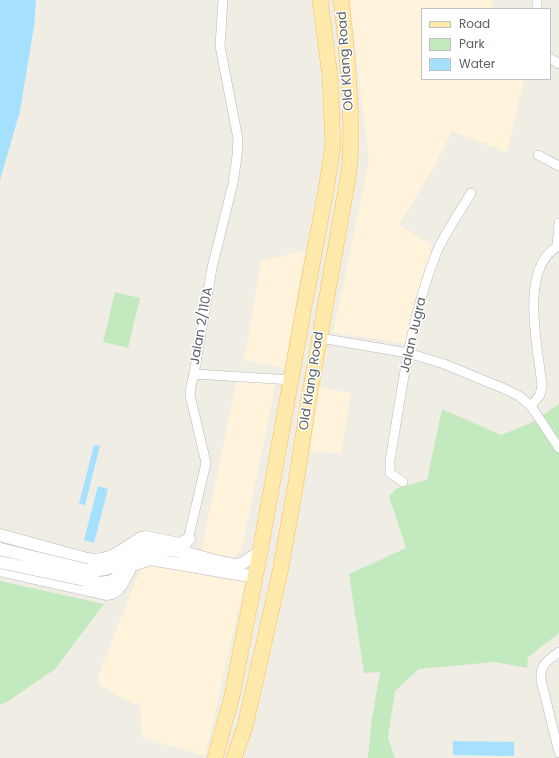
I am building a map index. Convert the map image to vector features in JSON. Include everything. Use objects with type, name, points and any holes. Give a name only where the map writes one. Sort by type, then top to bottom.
[{"type":"main road","name":"Old Klang Road","points":[[215,758],[232,696],[260,552],[333,145],[330,77],[320,0]]},
{"type":"main road","name":"Old Klang Road","points":[[234,758],[245,727],[280,572],[350,158],[351,120],[347,48],[341,0]]},
{"type":"main road","points":[[255,577],[264,577],[271,572],[274,567],[299,416],[309,398]]},
{"type":"street","name":"Jalan 2/110A","points":[[223,0],[220,46],[238,139],[238,156],[233,183],[212,268],[194,374],[292,380]]},
{"type":"street","points":[[538,155],[559,166]]},
{"type":"street","name":"Jalan Jugra","points":[[402,482],[390,473],[390,460],[408,353],[418,311],[437,252],[471,193]]},
{"type":"street","points":[[531,406],[540,395],[542,385],[534,310],[536,280],[544,258],[550,251],[558,247],[559,224]]},
{"type":"street","points":[[320,338],[408,353],[444,364],[505,389],[519,396],[531,406],[559,448]]},
{"type":"street","points":[[184,552],[189,539],[206,463],[190,395],[194,374]]},
{"type":"street","points":[[0,559],[3,536],[95,561],[111,557],[145,537],[179,544],[189,539]]},
{"type":"street","points":[[20,575],[29,543]]},
{"type":"street","points":[[0,562],[86,575],[98,570],[108,569],[132,554],[145,549],[156,548],[184,552],[237,565],[243,563],[260,552]]},
{"type":"street","points":[[0,549],[86,575],[101,583],[112,581],[133,565],[150,559],[255,577]]},
{"type":"street","points":[[0,570],[110,594],[118,590],[133,565]]},
{"type":"street","points":[[559,652],[545,662],[541,671],[541,680],[559,753]]},
{"type":"shaded area","points":[[350,0],[492,0],[493,8],[421,8],[421,80],[524,80],[507,152],[452,131],[432,170],[399,225],[432,245],[414,344],[333,333],[369,161]]},
{"type":"shaded area","points":[[305,250],[285,368],[244,360],[261,261]]},
{"type":"shaded area","points":[[237,379],[276,382],[242,549],[236,556],[230,558],[201,552]]},
{"type":"shaded area","points":[[319,387],[351,393],[341,453],[310,451]]},
{"type":"shaded area","points":[[150,564],[245,580],[205,756],[142,737],[140,702],[134,704],[101,686],[98,682],[98,677],[141,567]]},
{"type":"green space","points":[[115,292],[140,298],[128,348],[103,342]]},
{"type":"green space","points":[[559,404],[559,633],[528,657],[527,668],[495,662],[419,669],[395,691],[388,738],[395,758],[368,758],[371,725],[380,672],[364,673],[349,574],[406,548],[389,496],[397,488],[427,480],[442,409],[501,435],[531,423]]},
{"type":"green space","points":[[0,581],[104,604],[55,669],[7,702],[0,705]]},
{"type":"water","points":[[0,0],[36,0],[34,26],[20,111],[0,180]]},
{"type":"water","points":[[94,445],[100,446],[85,505],[79,504]]},
{"type":"water","points":[[98,486],[108,489],[94,543],[84,540]]},
{"type":"water","points":[[453,741],[514,742],[514,756],[453,755]]}]
